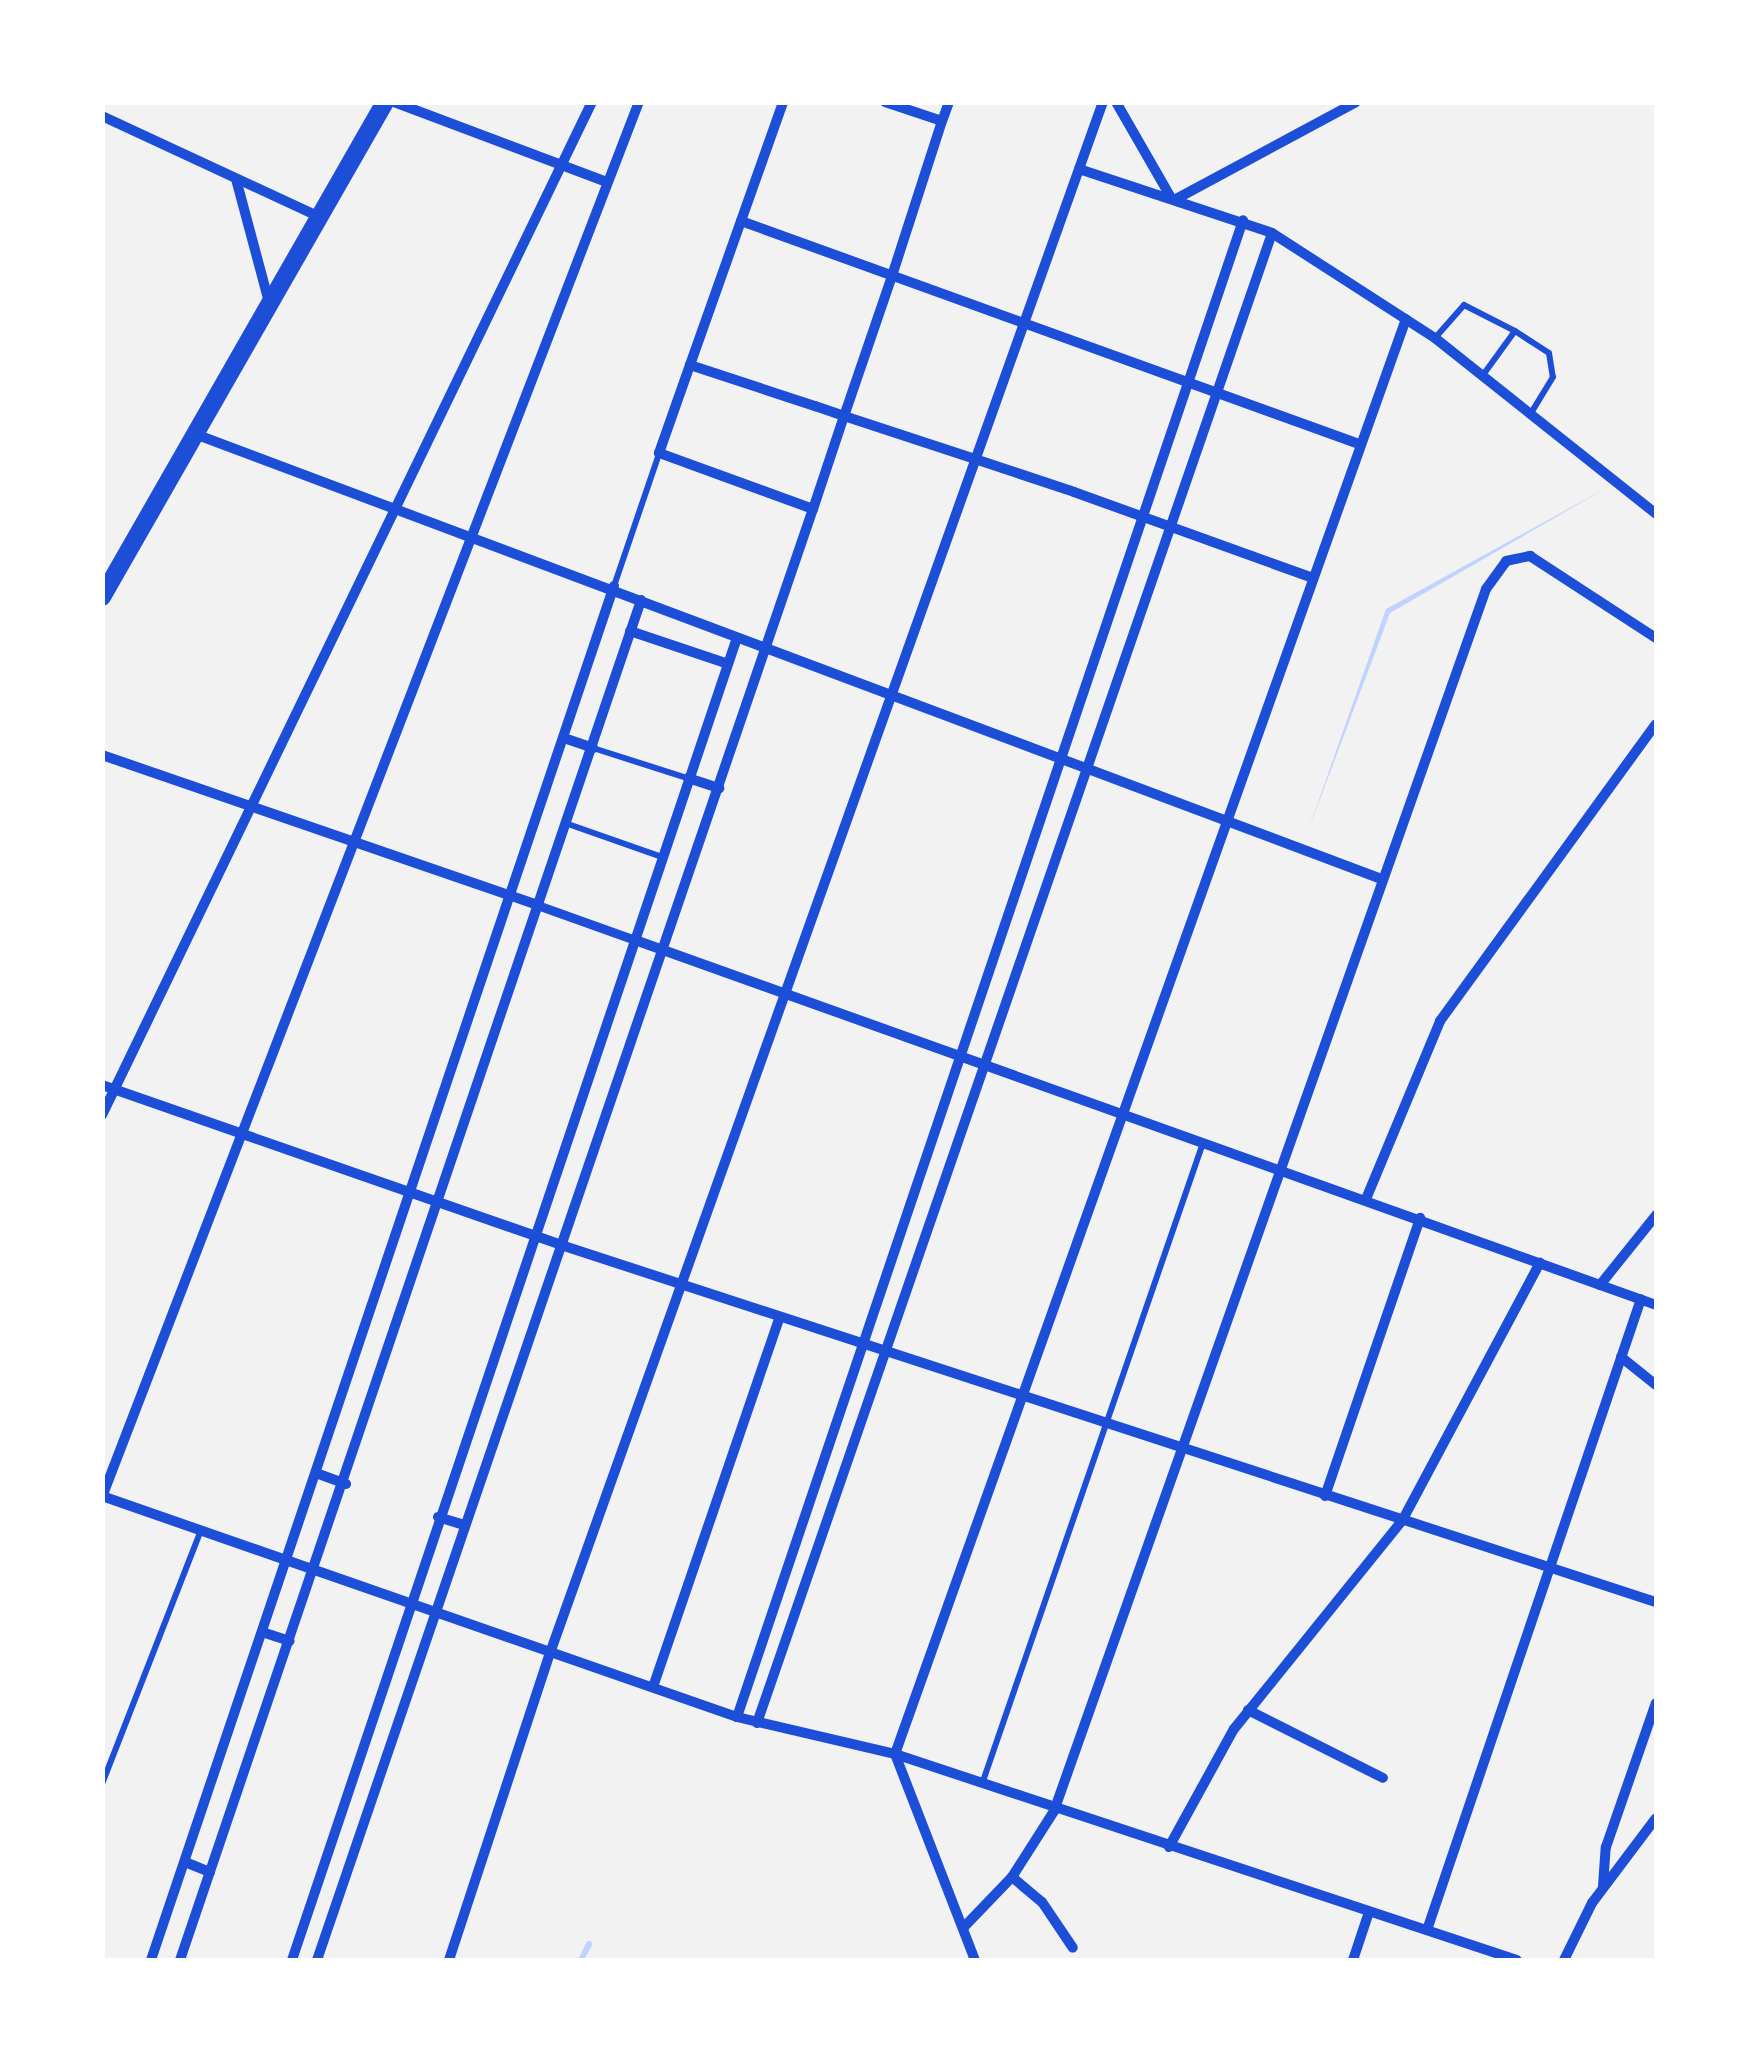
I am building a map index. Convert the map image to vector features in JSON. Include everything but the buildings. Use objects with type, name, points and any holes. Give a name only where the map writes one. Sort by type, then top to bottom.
[{"type":"main road","points":[[102,597],[385,102]]},
{"type":"street","points":[[394,102],[608,182]]},
{"type":"street","points":[[102,1115],[108,1087],[250,808],[592,102]]},
{"type":"street","points":[[639,102],[103,1496],[737,1717],[896,1754],[1054,1811],[1517,1960]]},
{"type":"street","points":[[783,102],[660,453],[813,509]]},
{"type":"street","points":[[885,102],[942,121]]},
{"type":"street","points":[[317,1960],[950,102]]},
{"type":"street","points":[[449,1960],[550,1653],[685,1286],[1102,102]]},
{"type":"street","points":[[1116,102],[1173,198]]},
{"type":"street","points":[[1173,198],[1356,102]]},
{"type":"street","points":[[102,116],[320,217]]},
{"type":"street","points":[[1079,169],[1243,220],[1272,234],[1435,338],[1656,514]]},
{"type":"street","points":[[236,179],[269,303]]},
{"type":"street","points":[[737,1717],[1243,220]]},
{"type":"street","points":[[741,221],[1359,444]]},
{"type":"street","points":[[757,1723],[882,1349],[1272,234]]},
{"type":"street","points":[[975,1960],[896,1754],[1027,1396],[1359,444],[1406,320]]},
{"type":"street","points":[[690,366],[975,459],[1313,578]]},
{"type":"street","points":[[194,434],[397,504],[614,586],[736,641],[1057,763],[1379,878]]},
{"type":"street","points":[[964,1928],[1012,1877],[1054,1811],[1379,878],[1462,647],[1496,572],[1530,556],[1656,638]]},
{"type":"street","points":[[151,1960],[614,586]]},
{"type":"street","points":[[180,1960],[442,1204],[641,600]]},
{"type":"street","points":[[630,631],[728,664]]},
{"type":"street","points":[[292,1960],[408,1602],[736,641]]},
{"type":"street","points":[[1366,1198],[1440,1021],[1656,724]]},
{"type":"street","points":[[564,738],[593,748]]},
{"type":"street","points":[[102,755],[1366,1198],[1656,1305]]},
{"type":"street","points":[[688,778],[719,788]]},
{"type":"street","points":[[108,1087],[561,1245],[1656,1602]]},
{"type":"street","points":[[1600,1284],[1656,1215]]},
{"type":"street","points":[[1325,1496],[1420,1218]]},
{"type":"street","points":[[1169,1847],[1248,1710],[1402,1520],[1540,1263]]},
{"type":"street","points":[[1428,1930],[1641,1299]]},
{"type":"street","points":[[653,1687],[780,1316]]},
{"type":"street","points":[[1621,1357],[1656,1385]]},
{"type":"street","points":[[316,1473],[346,1484]]},
{"type":"street","points":[[438,1516],[464,1525]]},
{"type":"street","points":[[262,1632],[290,1641]]},
{"type":"street","points":[[1603,1886],[1606,1848],[1656,1703]]},
{"type":"street","points":[[1248,1710],[1383,1778]]},
{"type":"street","points":[[350,1786],[372,1794]]},
{"type":"street","points":[[1564,1960],[1603,1886],[1656,1818]]},
{"type":"street","points":[[185,1862],[210,1872]]},
{"type":"street","points":[[1012,1877],[1042,1902],[1073,1948]]},
{"type":"street","points":[[1352,1960],[1370,1912]]},
{"type":"lane","points":[[1435,338],[1464,306],[1515,331],[1554,360],[1531,412]]},
{"type":"lane","points":[[1483,375],[1515,331]]},
{"type":"lane","points":[[614,586],[660,453]]},
{"type":"lane","points":[[593,748],[688,778]]},
{"type":"lane","points":[[568,824],[662,857]]},
{"type":"lane","points":[[982,1785],[1203,1142]]},
{"type":"lane","points":[[102,1784],[202,1530]]},
{"type":"water","points":[[1608,487],[1390,613],[1308,831],[1386,609]]},
{"type":"waterway","points":[[581,1960],[589,1944]]}]
